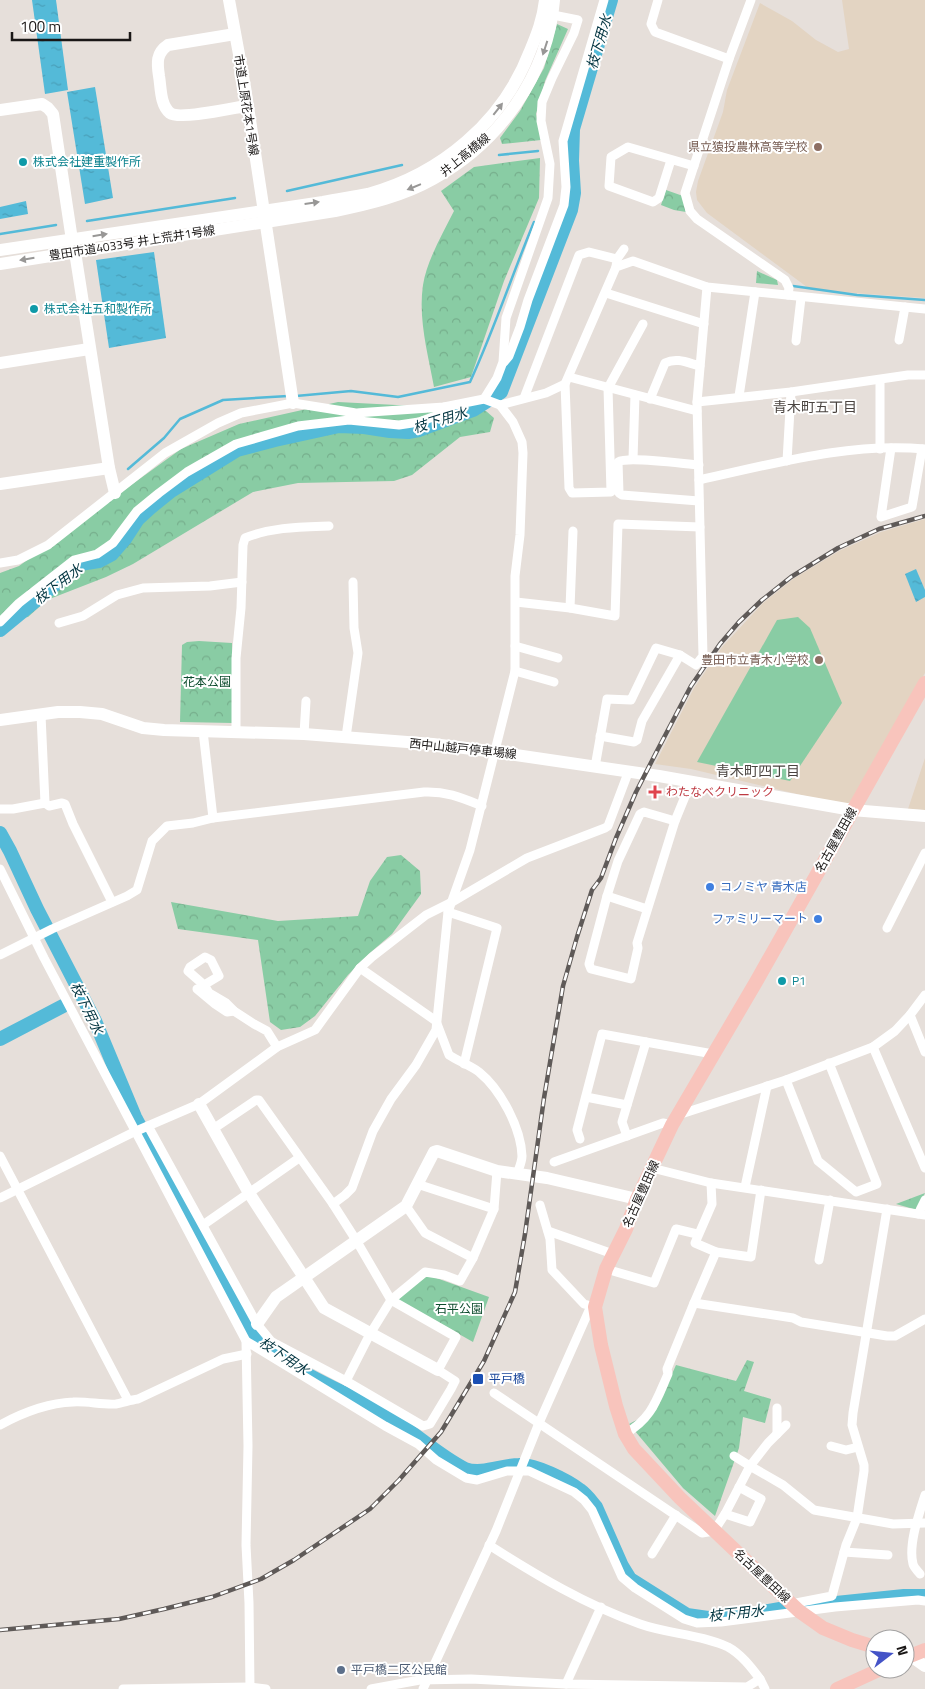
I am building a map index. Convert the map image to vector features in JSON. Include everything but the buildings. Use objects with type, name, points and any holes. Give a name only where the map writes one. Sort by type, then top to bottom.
[{"type":"main road","name":"名古屋豊田線","points":[[865,1644],[823,1628],[795,1607],[714,1531],[634,1449],[625,1434],[607,1371],[593,1306],[606,1269],[675,1120],[752,990],[925,682]]},
{"type":"main road","points":[[837,1689],[865,1676]]},
{"type":"street","name":"市道上原花本1号線","points":[[229,0],[294,404]]},
{"type":"street","name":"井上高橋線","points":[[263,209],[368,193],[411,178],[440,163],[464,145],[487,122],[516,83],[541,25],[545,0]]},
{"type":"street","name":"井上高橋線","points":[[265,223],[335,211],[384,200],[431,180],[453,168],[500,126],[523,95],[545,50],[554,0]]},
{"type":"street","points":[[503,362],[509,356],[564,205],[566,187],[564,141],[604,0]]},
{"type":"street","points":[[658,0],[652,24],[655,32],[729,59]]},
{"type":"street","points":[[751,0],[729,59],[685,194],[690,211],[697,219],[785,280],[788,296]]},
{"type":"street","points":[[484,399],[497,378],[503,362],[506,318],[548,198],[550,164],[541,121],[542,102],[574,33],[578,20],[553,14]]},
{"type":"street","points":[[235,34],[168,45],[163,49],[159,55],[158,65],[163,103],[170,113],[175,116],[246,106]]},
{"type":"street","points":[[0,110],[42,104],[53,114],[89,349],[115,493]]},
{"type":"street","points":[[671,160],[659,198],[656,201],[653,202],[612,189],[609,186],[611,157],[631,146],[694,166]]},
{"type":"street","name":"豊田市道4033号 井上荒井1号線","points":[[0,264],[73,246],[263,209]]},
{"type":"street","name":"豊田市道4033号 井上荒井1号線","points":[[0,250],[73,246],[265,223]]},
{"type":"street","points":[[624,249],[567,381],[569,488],[572,493],[611,492],[608,388],[643,324]]},
{"type":"street","points":[[524,398],[579,255],[589,252],[617,263],[633,261],[707,287],[801,298],[925,309]]},
{"type":"street","points":[[595,767],[607,699],[631,700],[656,648],[680,655],[696,665],[703,656],[697,407],[707,287]]},
{"type":"street","points":[[739,396],[755,292]]},
{"type":"street","points":[[606,293],[704,324]]},
{"type":"street","points":[[796,341],[801,298]]},
{"type":"street","points":[[899,340],[905,307]]},
{"type":"street","points":[[0,363],[89,349]]},
{"type":"street","points":[[650,399],[665,363],[672,359],[700,366]]},
{"type":"street","points":[[500,405],[546,393],[567,381],[697,407],[739,396],[791,392],[908,375],[925,375]]},
{"type":"street","points":[[880,380],[880,449]]},
{"type":"street","points":[[786,461],[791,392]]},
{"type":"street","points":[[633,459],[635,394]]},
{"type":"street","points":[[0,563],[18,560],[48,545],[165,453],[218,423],[241,413],[294,404],[356,413],[444,407],[484,399],[500,405],[513,422],[522,442],[522,508],[516,576],[514,671],[470,850],[448,912],[436,1030],[416,1065],[373,1131],[352,1188],[333,1204]]},
{"type":"street","points":[[0,622],[19,603],[74,560],[97,554],[113,544],[137,511],[159,493],[187,472],[236,444],[298,426],[329,421],[364,420],[399,425],[419,422],[441,414],[444,412],[444,407]]},
{"type":"street","points":[[699,480],[786,461],[858,449],[891,448],[923,449],[912,507],[881,517],[891,448]]},
{"type":"street","points":[[698,465],[633,459],[618,462],[619,493],[622,495],[699,501]]},
{"type":"street","points":[[0,484],[109,468]]},
{"type":"street","points":[[516,602],[570,608],[615,616],[618,524],[700,527]]},
{"type":"street","points":[[236,732],[236,658],[245,538],[276,528],[329,526]]},
{"type":"street","points":[[570,608],[573,531]]},
{"type":"street","points":[[59,623],[83,616],[117,595],[143,588],[210,586],[242,582]]},
{"type":"street","points":[[346,737],[358,653],[354,628],[353,582]]},
{"type":"street","points":[[515,646],[558,658]]},
{"type":"street","points":[[600,736],[634,742],[637,740],[642,721],[680,655]]},
{"type":"street","points":[[514,671],[554,682]]},
{"type":"street","points":[[304,734],[306,701]]},
{"type":"street","name":"西中山越戸停車場線","points":[[0,720],[58,712],[80,712],[102,714],[143,728],[185,732],[304,734],[495,752],[628,773],[659,776],[852,810],[925,816]]},
{"type":"street","points":[[41,715],[45,803]]},
{"type":"street","points":[[204,731],[213,818]]},
{"type":"street","points":[[0,1198],[136,1131],[199,1104],[277,1047],[315,1030],[360,968],[426,914],[452,902],[527,858],[608,826],[628,773]]},
{"type":"street","points":[[675,821],[644,812],[640,814],[618,861],[607,896],[589,964],[592,969],[631,979],[638,948],[637,943],[647,909],[675,821],[691,782]]},
{"type":"street","points":[[0,955],[137,890],[152,841],[166,826],[193,823],[213,818],[438,791],[453,794],[482,806]]},
{"type":"street","points":[[0,809],[13,809],[45,803],[49,806],[65,804],[112,902]]},
{"type":"street","points":[[887,928],[925,853]]},
{"type":"street","points":[[0,870],[38,936],[136,1131],[247,1339],[248,1446],[246,1545],[250,1688]]},
{"type":"street","points":[[607,896],[647,909]]},
{"type":"street","points":[[448,912],[497,928],[464,1064]]},
{"type":"street","points":[[360,968],[436,1022],[449,1055],[478,1071],[491,1084],[515,1123],[520,1138],[522,1158],[517,1174]]},
{"type":"street","points":[[200,987],[254,1024],[268,1031],[277,1047]]},
{"type":"street","points":[[554,1162],[873,1048],[895,1031],[925,996]]},
{"type":"street","points":[[910,1015],[925,1052]]},
{"type":"street","points":[[580,1139],[577,1130],[602,1034],[713,1054]]},
{"type":"street","points":[[627,1136],[622,1122],[646,1042]]},
{"type":"street","points":[[873,1048],[925,1168]]},
{"type":"street","points":[[829,1063],[877,1184],[856,1192]]},
{"type":"street","points":[[786,1080],[818,1161],[856,1192]]},
{"type":"street","points":[[745,1187],[767,1086]]},
{"type":"street","points":[[586,1097],[627,1105]]},
{"type":"street","points":[[213,1129],[257,1099],[333,1204],[391,1300],[456,1337],[438,1370]]},
{"type":"street","points":[[148,1126],[257,1324],[271,1341],[425,1426],[430,1424],[454,1381],[438,1370],[324,1308],[249,1193],[199,1104]]},
{"type":"street","points":[[247,1339],[276,1297],[406,1206],[434,1152],[437,1151],[497,1170],[546,1178],[637,1199]]},
{"type":"street","points":[[0,1156],[16,1190],[128,1400]]},
{"type":"street","points":[[203,1225],[300,1158]]},
{"type":"street","points":[[652,1168],[711,1183],[921,1215],[925,1200]]},
{"type":"street","points":[[346,1381],[370,1334],[391,1300],[425,1272],[444,1274],[460,1281],[494,1209],[497,1170]]},
{"type":"street","points":[[711,1183],[712,1204],[697,1234],[695,1243],[716,1252],[751,1257],[761,1190]]},
{"type":"street","points":[[417,1184],[494,1209]]},
{"type":"street","points":[[852,1204],[856,1192]]},
{"type":"street","points":[[819,1260],[830,1200]]},
{"type":"street","points":[[425,1684],[489,1544],[539,1423],[593,1306],[584,1304],[552,1270],[550,1239],[540,1204]]},
{"type":"street","points":[[406,1206],[428,1236],[472,1258]]},
{"type":"street","points":[[522,1466],[529,1471],[564,1486],[584,1500],[592,1510],[622,1578],[684,1619],[697,1622],[721,1622],[795,1607],[832,1596],[844,1552],[857,1518],[864,1465],[852,1426],[886,1209]]},
{"type":"street","points":[[606,1269],[654,1283],[676,1228],[697,1234]]},
{"type":"street","points":[[548,1231],[613,1254]]},
{"type":"street","points":[[625,1434],[652,1410],[668,1374],[667,1368],[716,1252]]},
{"type":"street","points":[[694,1303],[895,1336],[925,1318]]},
{"type":"street","points":[[247,1339],[385,1426],[418,1444],[436,1460],[466,1478],[477,1480],[522,1466]]},
{"type":"street","points":[[1,1422],[45,1406],[73,1402],[116,1404],[138,1399],[223,1359],[247,1354]]},
{"type":"street","points":[[494,1393],[702,1533],[714,1531],[750,1466],[786,1425]]},
{"type":"street","points":[[777,1408],[777,1434]]},
{"type":"street","points":[[832,1446],[846,1450],[858,1447]]},
{"type":"street","points":[[734,1456],[783,1485],[814,1510],[893,1524],[921,1524]]},
{"type":"street","points":[[725,1514],[750,1522],[761,1499],[739,1488]]},
{"type":"street","points":[[920,1574],[914,1566],[912,1552],[921,1524],[925,1495]]},
{"type":"street","points":[[652,1554],[676,1515]]},
{"type":"street","points":[[489,1544],[535,1575],[640,1624],[709,1640],[729,1648],[751,1667],[760,1679],[764,1689]]},
{"type":"street","points":[[844,1552],[888,1555]]},
{"type":"street","points":[[795,1607],[910,1600],[925,1601]]},
{"type":"street","points":[[566,1684],[601,1607]]},
{"type":"street","points":[[371,1689],[471,1679],[566,1684],[747,1687],[760,1679]]},
{"type":"street","points":[[123,1689],[266,1689]]},
{"type":"shaded area","name":"県立猿投農林高等学校","points":[[842,0],[925,0],[925,298],[811,290],[707,213],[697,200],[698,181],[723,112],[727,90],[760,3],[792,21],[816,40],[838,52],[849,49]]},
{"type":"shaded area","name":"豊田市立青木小学校","points":[[925,519],[925,673],[851,802],[843,805],[691,769],[655,764],[694,688],[722,647],[763,603],[793,579],[839,551],[881,532]]},
{"type":"shaded area","points":[[925,758],[925,810],[908,809]]},
{"type":"green space","points":[[557,24],[568,29],[545,81],[536,114],[541,140],[502,144],[500,138],[520,111],[544,68]]},
{"type":"green space","points":[[540,158],[539,198],[504,281],[471,377],[434,387],[424,336],[422,298],[428,266],[454,211],[441,191],[474,167]]},
{"type":"green space","points":[[666,190],[683,196],[686,212],[661,205]]},
{"type":"green space","points":[[757,271],[777,280],[778,285],[756,283]]},
{"type":"green space","points":[[338,402],[486,411],[494,418],[490,432],[460,437],[412,475],[394,481],[298,483],[253,492],[133,564],[106,577],[47,600],[28,617],[0,622],[0,573],[19,566],[181,449],[239,424]]},
{"type":"green space","points":[[798,617],[810,628],[842,703],[790,781],[697,762],[777,620]]},
{"type":"green space","name":"花本公園","points":[[187,642],[232,643],[233,723],[180,722],[182,645]]},
{"type":"green space","points":[[401,855],[420,871],[421,894],[392,934],[348,975],[315,1016],[300,1027],[281,1030],[270,1022],[258,940],[178,929],[171,902],[278,921],[358,916],[370,881],[387,857]]},
{"type":"green space","points":[[925,1193],[917,1210],[896,1204]]},
{"type":"green space","name":"石平公園","points":[[428,1275],[489,1297],[473,1342],[397,1299]]},
{"type":"green space","points":[[747,1360],[754,1362],[744,1391],[771,1399],[765,1423],[743,1417],[739,1448],[715,1516],[683,1488],[629,1424],[656,1410],[676,1365],[736,1381]]},
{"type":"water","points":[[32,0],[56,0],[68,90],[45,94]]},
{"type":"water","points":[[95,87],[113,198],[85,204],[67,92]]},
{"type":"water","points":[[26,201],[28,214],[0,219],[0,207]]},
{"type":"water","points":[[154,252],[166,338],[109,348],[96,260]]},
{"type":"water","points":[[916,569],[925,590],[925,597],[916,602],[905,574]]},
{"type":"waterway","name":"枝下用水","points":[[0,630],[80,564],[99,561],[112,554],[138,519],[171,491],[237,450],[339,426],[408,432],[419,430],[473,410],[501,392],[571,210],[574,193],[573,129],[611,0]]},
{"type":"waterway","points":[[499,155],[538,151]]},
{"type":"waterway","points":[[287,191],[402,165]]},
{"type":"waterway","points":[[87,221],[235,198]]},
{"type":"waterway","points":[[296,396],[351,391],[398,397],[470,382],[534,222]]},
{"type":"waterway","points":[[0,234],[56,225]]},
{"type":"waterway","points":[[793,286],[857,295],[925,300]]},
{"type":"waterway","points":[[128,469],[164,438],[180,419],[223,400],[288,396]]},
{"type":"waterway","name":"枝下用水","points":[[0,833],[95,1021],[135,1117],[242,1319],[255,1336],[289,1364],[389,1417],[446,1458],[465,1469],[478,1471],[512,1465],[526,1465],[551,1473],[574,1486],[585,1494],[596,1507],[622,1566],[630,1579],[687,1615],[708,1618],[745,1615],[780,1609]]},
{"type":"waterway","points":[[0,1039],[63,1006]]},
{"type":"waterway","name":"枝下用水","points":[[807,1606],[904,1596],[925,1596]]},
{"type":"railway","points":[[0,1630],[119,1619],[212,1597],[261,1579],[294,1560],[370,1509],[399,1480],[441,1432],[484,1361],[515,1292],[563,986],[592,890],[601,878],[636,792],[691,686],[720,644],[739,622],[762,600],[791,577],[838,548],[879,529],[925,516]]},
{"type":"place","name":"県立猿投農林高等学校","points":[[818,147]]},
{"type":"place","name":"株式会社建重製作所","points":[[23,162]]},
{"type":"place","name":"株式会社五和製作所","points":[[34,309]]},
{"type":"place","name":"豊田市立青木小学校","points":[[819,660]]},
{"type":"place","name":"わたなべクリニック","points":[[655,792]]},
{"type":"place","name":"コノミヤ 青木店","points":[[710,887]]},
{"type":"place","name":"ファミリーマート","points":[[818,919]]},
{"type":"place","name":"P1","points":[[782,981]]},
{"type":"place","name":"平戸橋","points":[[478,1379]]},
{"type":"place","name":"平戸橋二区公民館","points":[[341,1670]]},
{"type":"district","name":"青木町五丁目","points":[[815,407]]},
{"type":"district","name":"青木町四丁目","points":[[758,771]]}]
